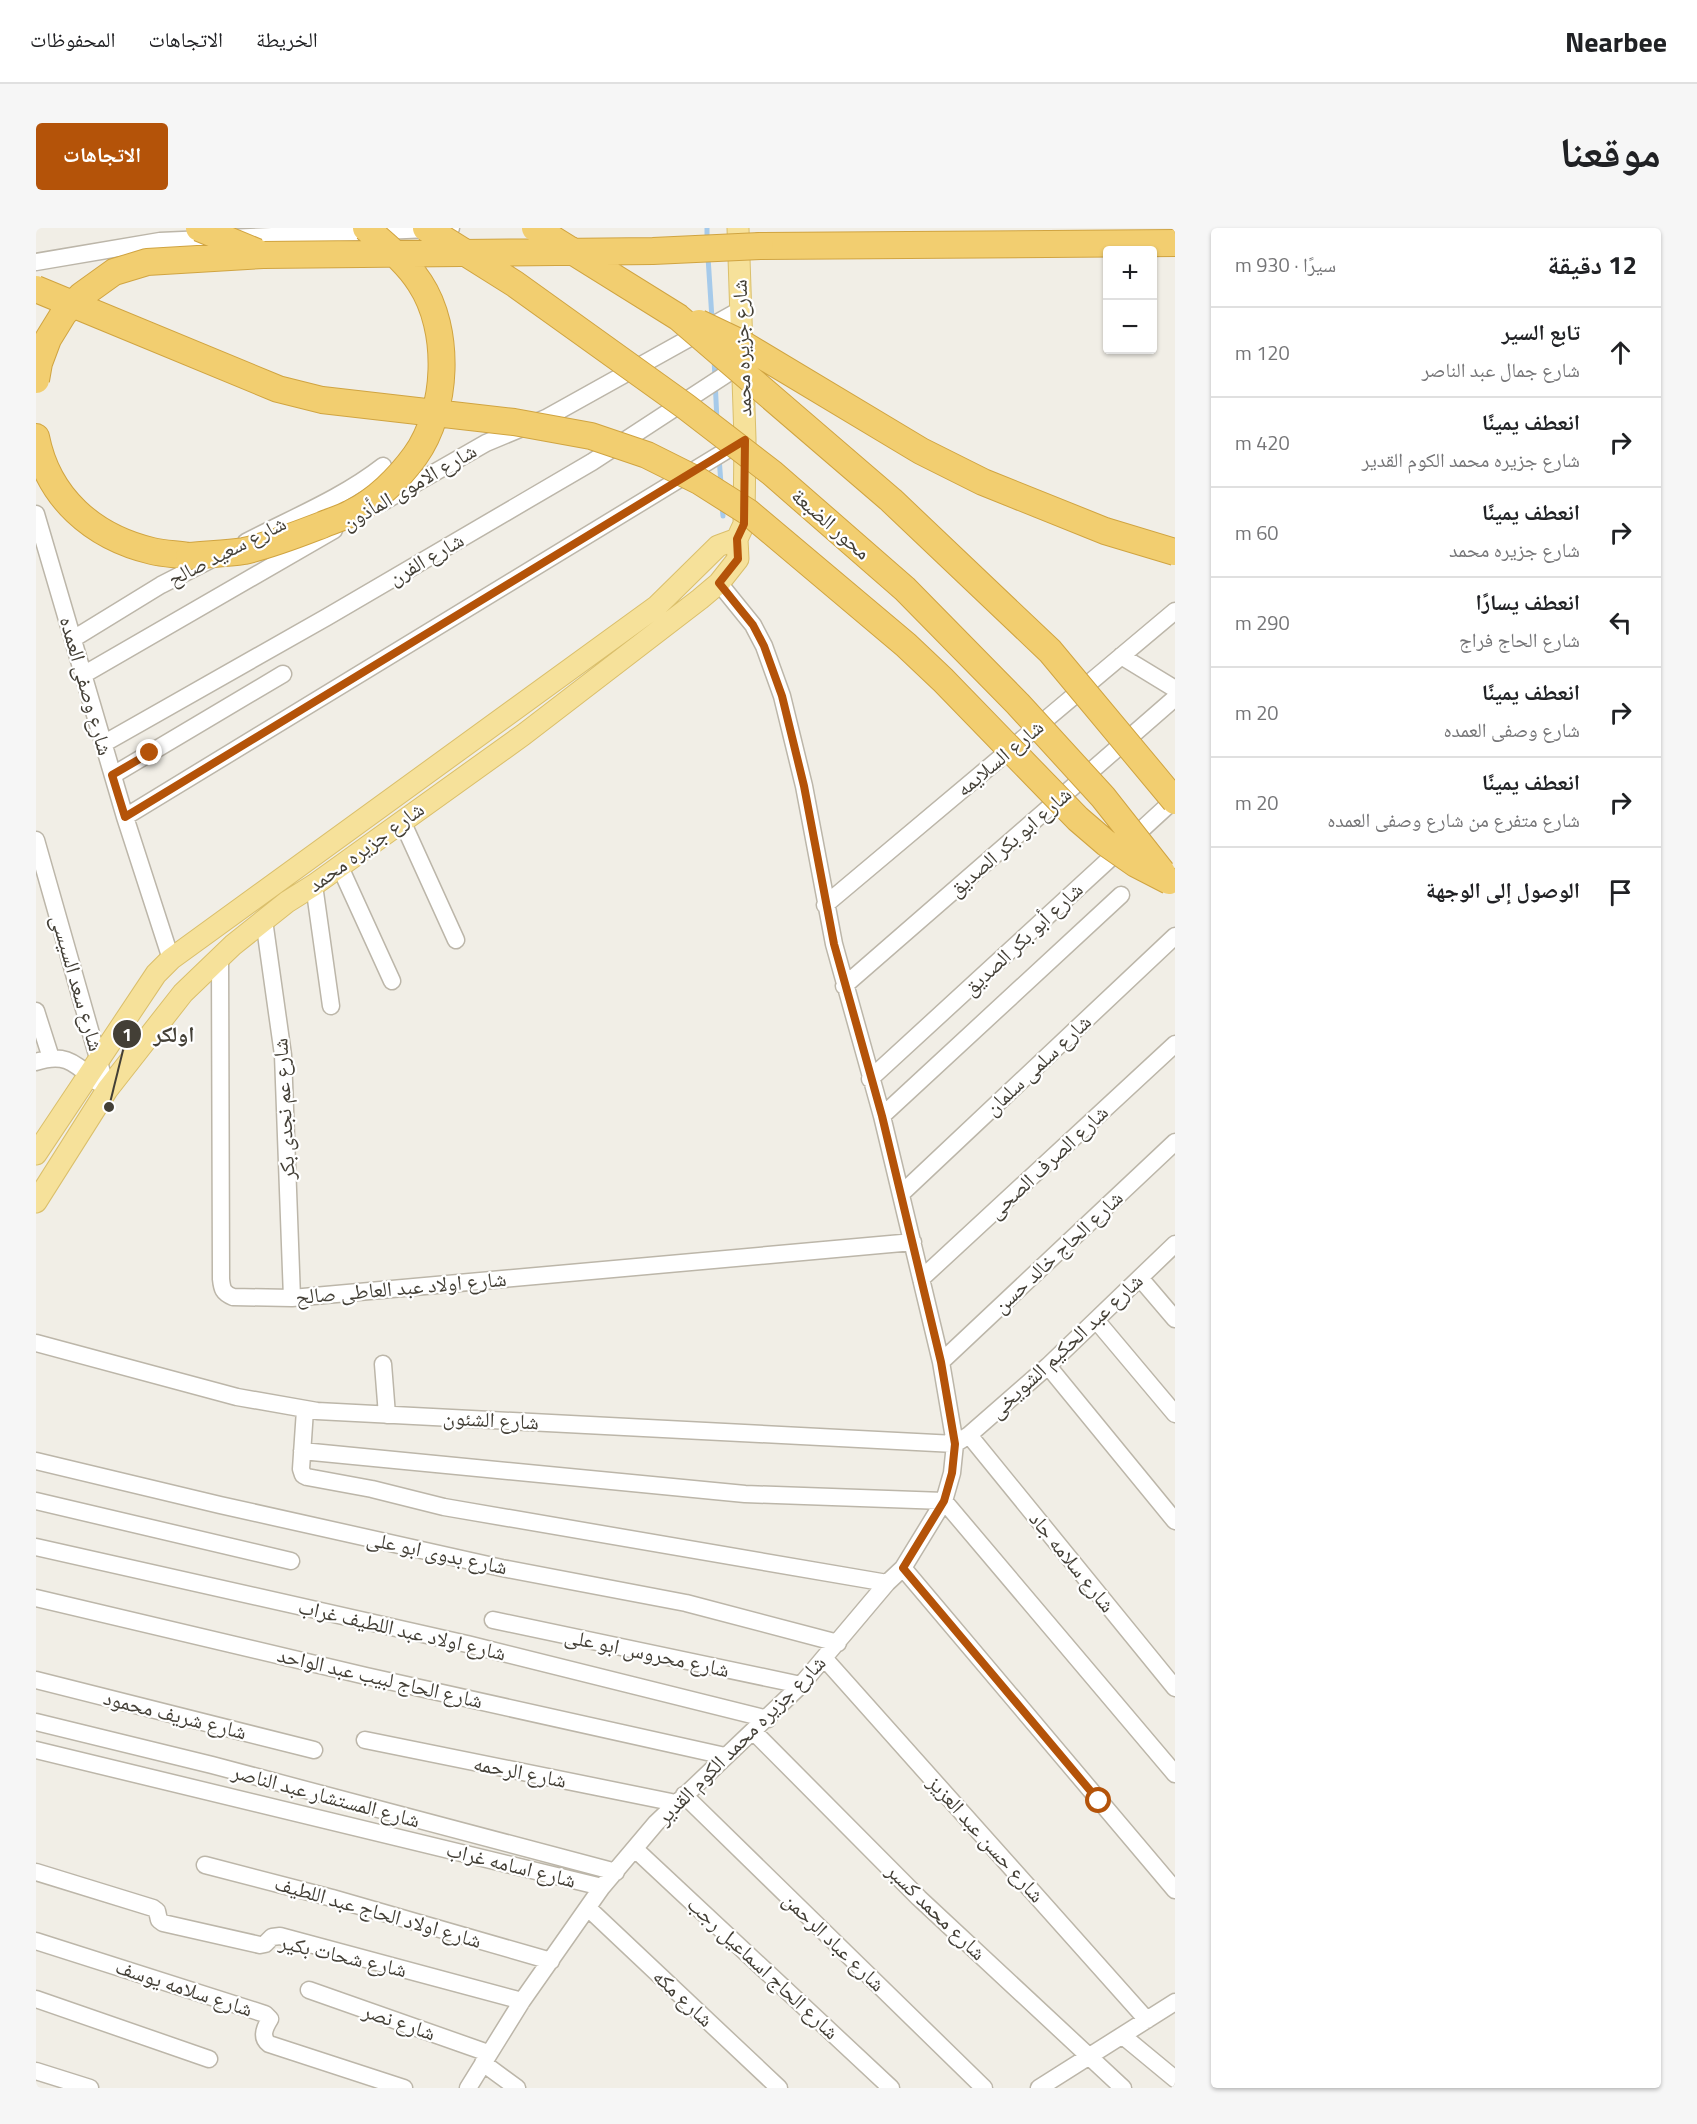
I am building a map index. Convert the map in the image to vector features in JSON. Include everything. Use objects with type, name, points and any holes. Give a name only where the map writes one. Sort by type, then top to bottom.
[{"type":"highway","points":[[199,228],[263,255]]},
{"type":"highway","points":[[36,437],[40,456],[53,485],[66,502],[85,519],[115,538],[153,551],[189,555],[243,551],[287,539],[352,513],[388,487],[416,455],[434,418],[440,387],[442,351],[436,316],[420,283],[397,255],[366,228]]},
{"type":"highway","name":"محور الضبعة","points":[[426,228],[515,284],[685,406],[772,472],[905,589],[1018,704],[1103,797],[1172,885]]},
{"type":"highway","points":[[535,228],[678,317],[891,500],[1050,651],[1175,800]]},
{"type":"highway","points":[[760,246],[795,228]]},
{"type":"highway","points":[[36,380],[39,363],[48,339],[64,313],[82,295],[114,272],[147,262],[263,255],[653,251],[760,246],[1175,243]]},
{"type":"highway","points":[[36,289],[278,389],[322,400],[514,422],[591,436],[646,455],[699,481],[748,512],[906,645],[959,696],[1078,819],[1099,837],[1136,864],[1172,885]]},
{"type":"highway","points":[[678,317],[710,327],[741,343],[921,451],[983,482],[1105,531],[1175,552]]},
{"type":"main road","name":"شارع جزيره محمد","points":[[36,1202],[107,1090],[183,993],[220,957],[287,902],[340,867],[523,735],[719,583],[738,559],[737,539],[744,524],[745,440],[738,228]]},
{"type":"main road","name":"شارع جزيره محمد","points":[[36,1154],[156,974],[171,959],[657,606],[718,546],[737,539]]},
{"type":"street","points":[[36,262],[160,242],[451,228]]},
{"type":"street","name":"شارع الاموى المأذون","points":[[83,675],[486,442],[546,418],[740,310]]},
{"type":"street","name":"شارع الفرن","points":[[103,744],[327,617],[592,462],[742,364]]},
{"type":"street","points":[[125,817],[745,440]]},
{"type":"street","name":"شارع سعيد صالح","points":[[73,639],[161,585],[365,480],[383,465]]},
{"type":"street","name":"شارع وصفى العمده","points":[[36,514],[112,775],[171,959]]},
{"type":"street","name":"شارع جزيره محمد الكوم القدير","points":[[468,2088],[522,2001],[602,1887],[656,1822],[725,1755],[768,1719],[825,1659],[887,1583],[903,1568],[944,1501],[952,1473],[955,1444],[941,1362],[882,1116],[844,986],[825,905],[804,786],[782,696],[764,646],[753,625],[719,583]]},
{"type":"street","name":"شارع السلايمه","points":[[825,905],[1175,611]]},
{"type":"street","points":[[1121,656],[1175,689]]},
{"type":"street","points":[[112,775],[284,674]]},
{"type":"street","name":"شارع ابو بكر الصديق","points":[[844,986],[1175,698]]},
{"type":"street","name":"شارع أبو بكر الصديق","points":[[870,1079],[1175,800]]},
{"type":"street","points":[[402,821],[456,940]]},
{"type":"street","name":"شارع سعد السيسى","points":[[36,840],[94,1067]]},
{"type":"street","points":[[340,867],[392,981]]},
{"type":"street","points":[[314,885],[331,1006]]},
{"type":"street","points":[[882,1116],[1121,895]]},
{"type":"street","name":"شارع عم نجدى بكر","points":[[264,920],[283,1055],[292,1298]]},
{"type":"street","name":"شارع سلمى سلمان","points":[[901,1194],[1175,936]]},
{"type":"street","name":"شارع اولاد عبد العاطى صالح","points":[[220,957],[222,1288],[224,1292],[233,1297],[292,1298],[913,1242]]},
{"type":"street","points":[[36,1011],[43,1060],[60,1058],[94,1067],[107,1090]]},
{"type":"street","name":"شارع الصرف الصحى","points":[[921,1279],[1175,1044]]},
{"type":"street","name":"شارع الحاج خالد حسن","points":[[941,1362],[1175,1142]]},
{"type":"street","name":"شارع عبد الحكيم الشويخى","points":[[955,1444],[969,1435],[1048,1366],[1140,1278],[1173,1252]]},
{"type":"street","points":[[1140,1278],[1175,1319]]},
{"type":"street","points":[[1096,1320],[1175,1414]]},
{"type":"street","name":"شارع الشئون","points":[[36,1343],[237,1397],[305,1410],[955,1444]]},
{"type":"street","points":[[383,1364],[387,1415]]},
{"type":"street","points":[[1048,1366],[1175,1521]]},
{"type":"street","points":[[305,1410],[301,1468],[303,1475],[307,1477],[372,1489],[444,1507],[887,1583]]},
{"type":"street","name":"شارع سلامه جاد","points":[[969,1435],[1175,1688]]},
{"type":"street","points":[[302,1451],[745,1494],[944,1501],[1175,1774]]},
{"type":"street","name":"شارع بدوى ابو على","points":[[36,1461],[502,1568],[686,1603],[838,1643]]},
{"type":"street","points":[[36,1501],[291,1561]]},
{"type":"street","name":"شارع اولاد عبد اللطيف غراب","points":[[36,1547],[467,1644],[768,1719]]},
{"type":"street","points":[[903,1568],[1175,1890]]},
{"type":"street","name":"شارع الحاج لبيب عبد الواحد","points":[[36,1598],[355,1673],[725,1755]]},
{"type":"street","name":"شارع محروس ابو على","points":[[493,1620],[801,1685]]},
{"type":"street","name":"شارع حسن عبد العزيز","points":[[825,1659],[1147,2020]]},
{"type":"street","name":"شارع شريف محمود","points":[[36,1680],[315,1750]]},
{"type":"street","name":"شارع المستشار عبد الناصر","points":[[36,1722],[212,1765],[615,1872]]},
{"type":"street","name":"شارع محمد كسبر","points":[[753,1731],[920,1898],[1123,2088]]},
{"type":"street","name":"شارع الرحمه","points":[[365,1740],[680,1799]]},
{"type":"street","name":"شارع اسامه غراب","points":[[36,1750],[602,1887]]},
{"type":"street","name":"شارع عباد الرحمن","points":[[680,1799],[984,2088]]},
{"type":"street","name":"شارع الحاج اسماعيل رجب","points":[[635,1849],[891,2088]]},
{"type":"street","name":"شارع اولاد الحاج عبد اللطيف","points":[[205,1865],[332,1898],[551,1961]]},
{"type":"street","name":"شارع شحات بكير","points":[[36,1872],[153,1908],[157,1911],[159,1921],[163,1923],[260,1945],[265,1944],[272,1937],[280,1936],[522,2001]]},
{"type":"street","name":"شارع مكه","points":[[588,1908],[778,2088]]},
{"type":"street","name":"شارع سلامه يوسف","points":[[36,1941],[265,2014],[270,2019],[263,2035],[269,2044],[404,2088]]},
{"type":"street","name":"شارع نصر","points":[[309,1990],[486,2058],[517,2088]]},
{"type":"street","points":[[36,1999],[209,2059]]},
{"type":"street","points":[[1039,2088],[1175,2002]]},
{"type":"street","points":[[1123,2036],[1175,2079]]},
{"type":"street","points":[[36,2071],[90,2088]]},
{"type":"waterway","points":[[707,228],[707,241]]},
{"type":"waterway","points":[[708,257],[712,319]]},
{"type":"waterway","points":[[714,358],[717,421]]},
{"type":"waterway","points":[[719,457],[721,484]]},
{"type":"waterway","points":[[722,505],[723,516]]},
{"type":"place","name":"اولكر","points":[[109,1107]]},
{"type":"route","points":[[150,753],[112,775],[125,817],[745,440],[744,524],[737,539],[738,559],[719,583],[753,625],[764,646],[782,696],[804,786],[834,944],[882,1116],[913,1242],[941,1362],[955,1444],[952,1473],[944,1501],[903,1568],[1099,1801]]}]
